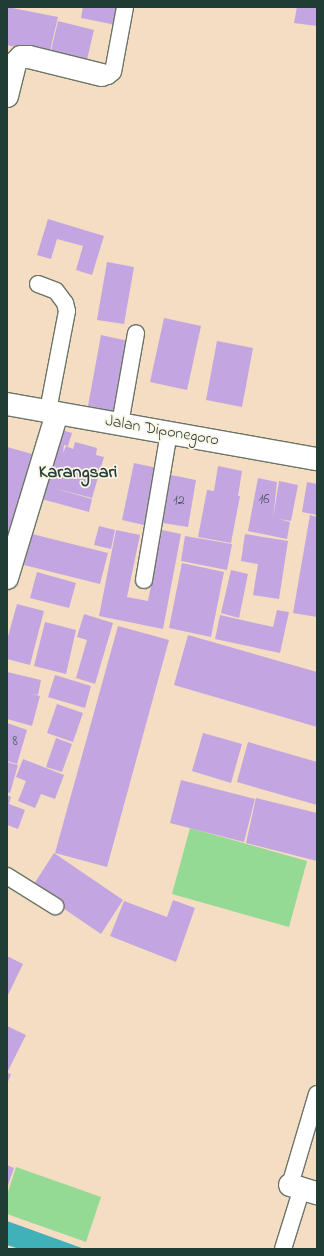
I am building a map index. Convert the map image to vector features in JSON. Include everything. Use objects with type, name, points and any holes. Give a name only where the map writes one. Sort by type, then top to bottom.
[{"type":"main road","points":[[7,96],[15,63],[21,57],[29,57],[102,75]]},
{"type":"main road","name":"Jalan Diponegoro","points":[[7,404],[317,459]]},
{"type":"main road","points":[[7,578],[52,412]]},
{"type":"lane","points":[[102,75],[110,75],[113,72],[125,7]]},
{"type":"lane","points":[[38,284],[56,291],[65,303],[67,311],[52,412]]},
{"type":"lane","points":[[120,424],[136,333]]},
{"type":"lane","points":[[144,580],[169,432]]},
{"type":"lane","points":[[7,876],[55,906]]},
{"type":"lane","points":[[283,1249],[303,1189],[317,1094]]},
{"type":"green space","points":[[190,828],[307,861],[289,927],[172,894]]},
{"type":"green space","points":[[16,1167],[101,1197],[86,1242],[7,1214],[7,1195]]},
{"type":"water","points":[[7,1221],[84,1249],[19,1249],[7,1245]]},
{"type":"building","points":[[7,7],[58,17],[49,55],[7,45]]},
{"type":"building","points":[[83,7],[119,7],[116,25],[81,18]]},
{"type":"building","points":[[297,7],[317,7],[317,26],[294,23]]},
{"type":"building","points":[[58,21],[94,30],[86,64],[50,55]]},
{"type":"building","points":[[48,219],[104,236],[92,275],[76,270],[83,246],[57,239],[51,259],[37,255]]},
{"type":"building","points":[[107,262],[134,267],[124,324],[97,320]]},
{"type":"building","points":[[164,318],[201,326],[187,390],[150,382]]},
{"type":"building","points":[[101,335],[128,341],[115,412],[88,406]]},
{"type":"building","points":[[217,341],[253,348],[242,407],[206,400]]},
{"type":"building","points":[[58,429],[72,433],[68,446],[64,445],[63,453],[66,446],[73,449],[75,442],[97,448],[96,455],[104,457],[92,498],[53,488],[92,499],[89,512],[38,498]]},
{"type":"building","points":[[7,447],[36,455],[7,552]]},
{"type":"building","points":[[134,463],[157,468],[144,525],[122,520]]},
{"type":"building","points":[[218,466],[242,471],[238,496],[240,496],[231,543],[198,537],[207,490],[214,491]]},
{"type":"building","points":[[171,475],[196,480],[188,527],[163,523]]},
{"type":"building","points":[[258,478],[277,482],[273,518],[279,481],[298,485],[291,521],[279,519],[290,522],[287,539],[248,531]]},
{"type":"building","points":[[307,482],[317,484],[317,515],[302,512]]},
{"type":"building","points":[[310,515],[317,517],[317,617],[293,613]]},
{"type":"building","points":[[99,526],[115,530],[111,549],[94,545]]},
{"type":"building","points":[[116,530],[140,535],[127,597],[148,601],[162,530],[181,534],[163,629],[99,616]]},
{"type":"building","points":[[32,534],[108,553],[100,584],[24,565]]},
{"type":"building","points":[[245,534],[288,541],[279,599],[253,595],[258,564],[241,561]]},
{"type":"building","points":[[185,536],[232,544],[227,570],[181,561]]},
{"type":"building","points":[[182,563],[224,572],[211,637],[169,628]]},
{"type":"building","points":[[231,570],[248,574],[239,618],[221,613]]},
{"type":"building","points":[[37,572],[76,583],[69,608],[30,598]]},
{"type":"building","points":[[17,604],[44,611],[30,665],[7,659],[7,640]]},
{"type":"building","points":[[277,610],[289,612],[280,653],[215,639],[220,615],[273,627]]},
{"type":"building","points":[[84,614],[113,623],[95,684],[76,678],[87,640],[77,637]]},
{"type":"building","points":[[45,622],[76,630],[66,674],[34,666]]},
{"type":"building","points":[[118,626],[169,640],[107,867],[55,853]]},
{"type":"building","points":[[188,635],[317,672],[317,727],[174,685]]},
{"type":"building","points":[[7,672],[41,680],[38,695],[30,694],[40,696],[32,726],[7,719]]},
{"type":"building","points":[[55,675],[91,686],[85,708],[48,697]]},
{"type":"building","points":[[57,704],[83,713],[73,742],[47,733]]},
{"type":"building","points":[[7,723],[27,730],[17,764],[7,761]]},
{"type":"building","points":[[203,733],[242,744],[231,783],[192,771]]},
{"type":"building","points":[[56,738],[72,744],[62,772],[46,767]]},
{"type":"building","points":[[248,742],[317,762],[317,805],[237,782]]},
{"type":"building","points":[[23,759],[64,775],[55,799],[41,794],[35,808],[18,801],[26,781],[16,777]]},
{"type":"building","points":[[7,762],[18,765],[10,793],[7,792]]},
{"type":"building","points":[[181,780],[255,799],[244,842],[170,823]]},
{"type":"building","points":[[7,795],[11,797],[9,804],[25,810],[18,829],[7,825]]},
{"type":"building","points":[[256,798],[317,813],[317,861],[246,843]]},
{"type":"building","points":[[54,853],[123,900],[101,934],[32,887]]},
{"type":"building","points":[[173,900],[195,908],[176,962],[110,936],[124,901],[167,917]]},
{"type":"building","points":[[7,956],[23,964],[7,997]]},
{"type":"building","points":[[7,1026],[26,1035],[7,1073]]},
{"type":"building","points":[[7,1073],[11,1074],[7,1084]]},
{"type":"building","points":[[7,1165],[14,1168],[7,1188]]},
{"type":"district","name":"Karangsari","points":[[78,473]]}]
